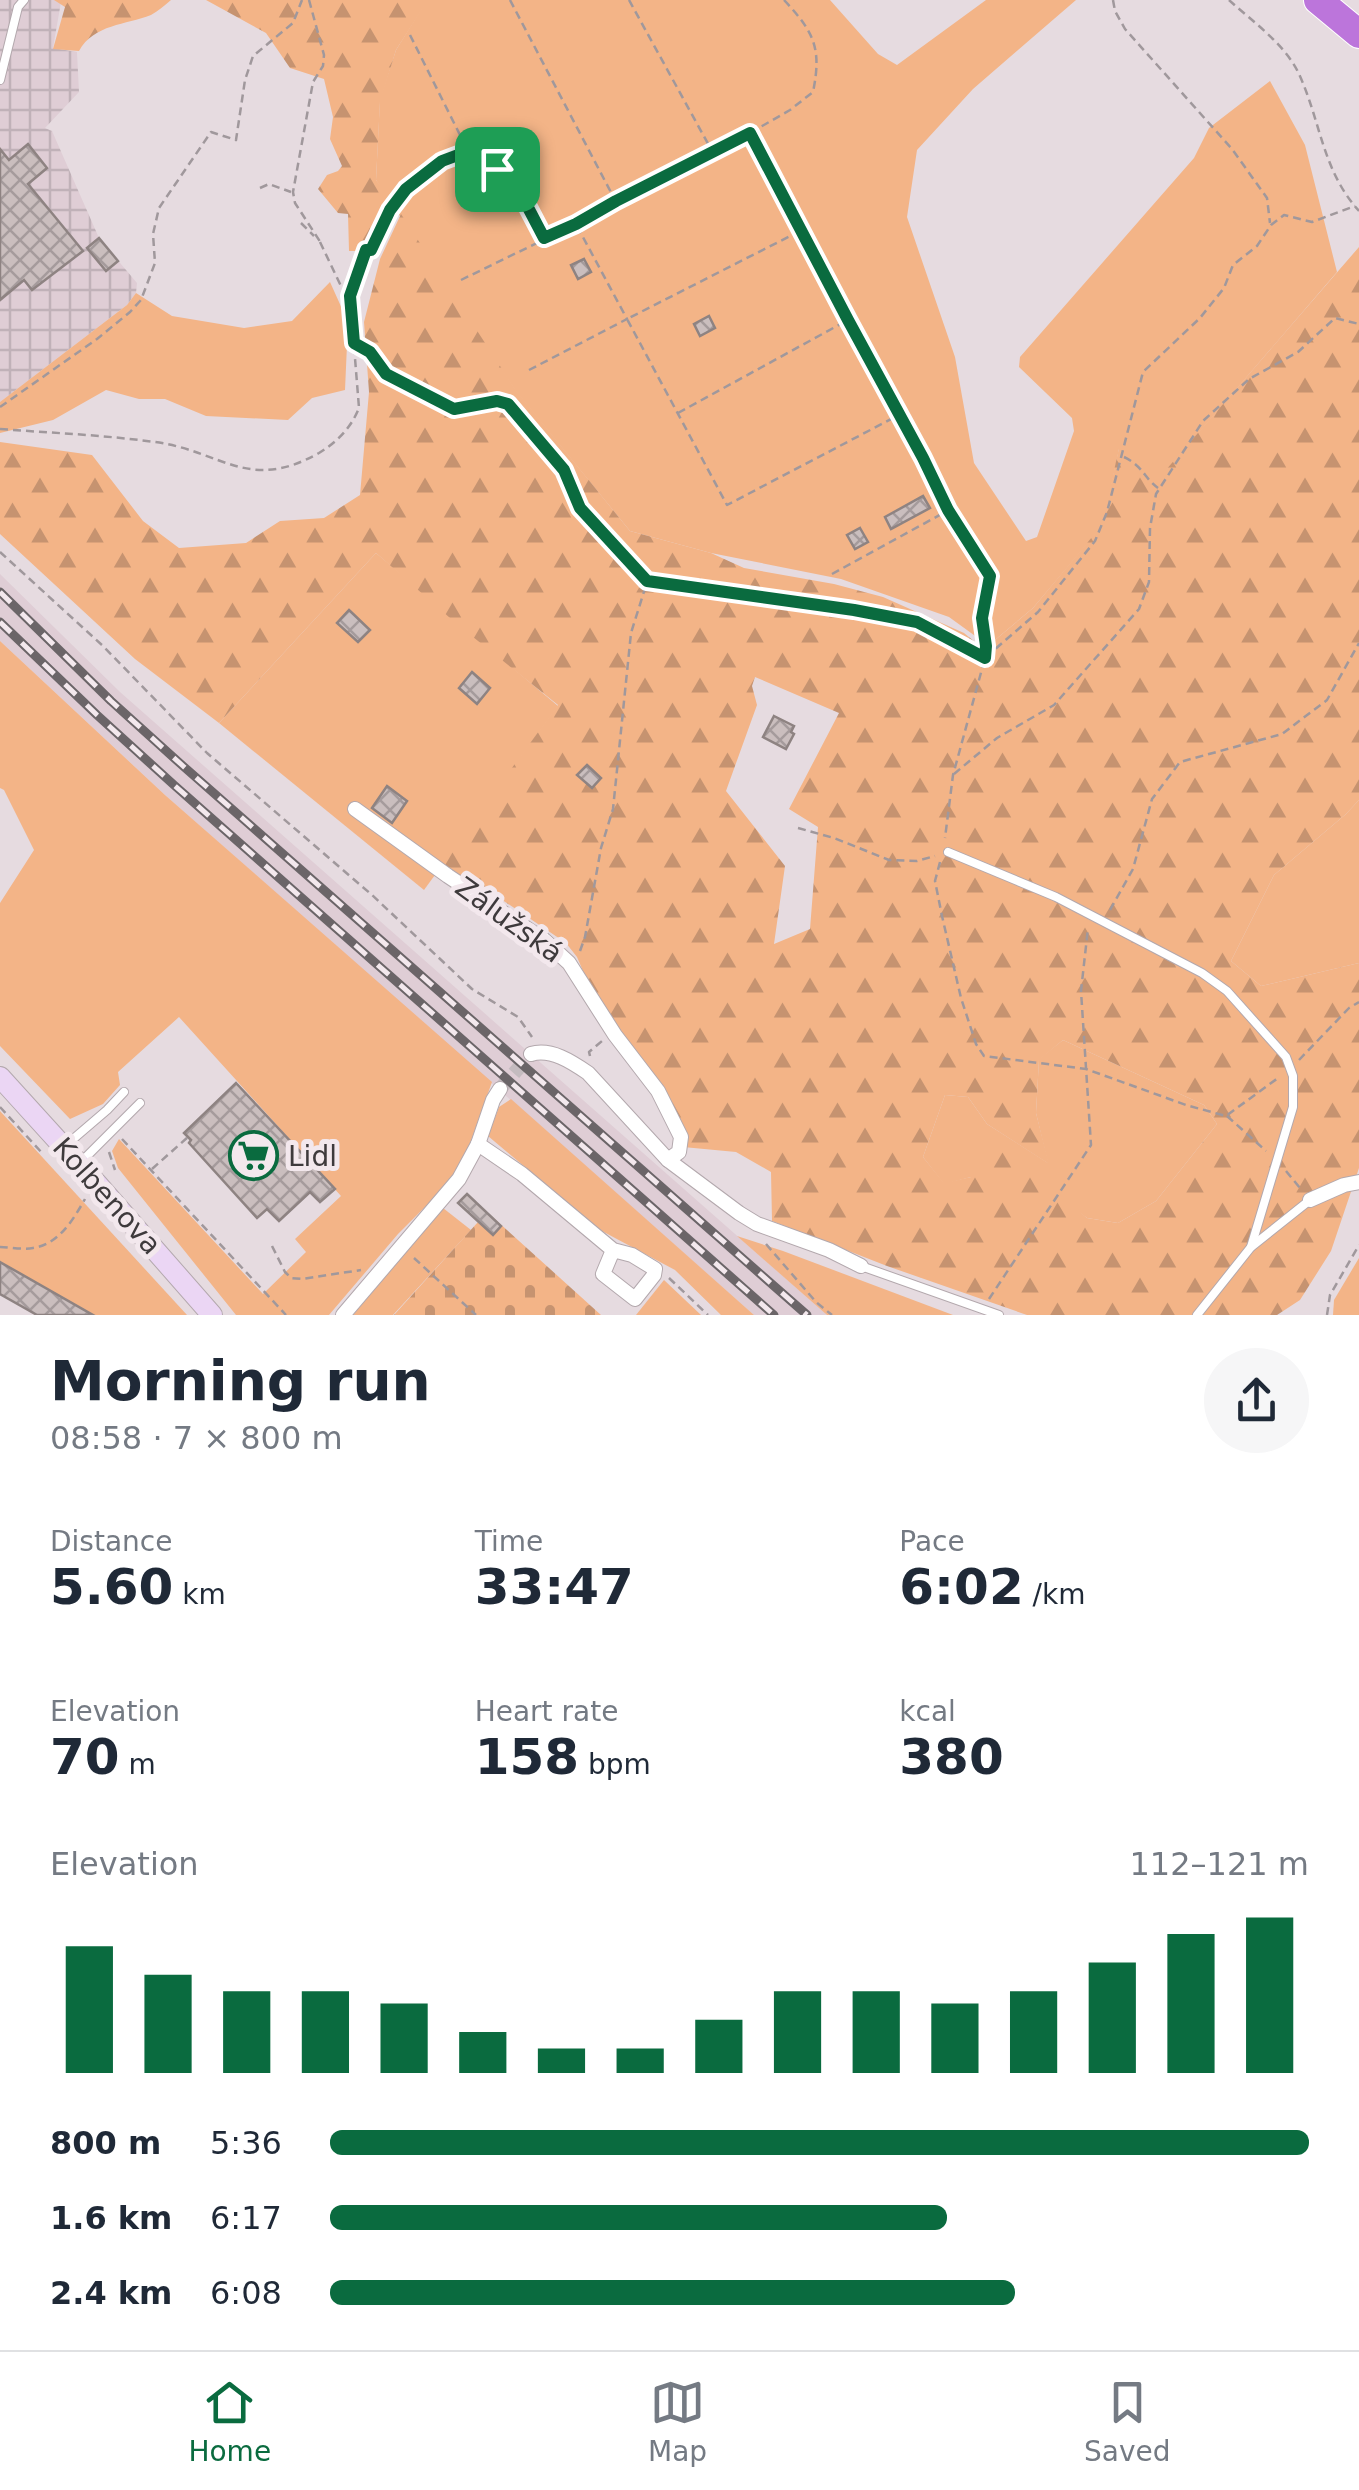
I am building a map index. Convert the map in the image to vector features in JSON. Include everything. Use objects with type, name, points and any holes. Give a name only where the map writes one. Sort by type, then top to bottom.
[{"type":"highway","points":[[1318,0],[1359,34]]},
{"type":"main road","name":"Kolbenova","points":[[0,1077],[212,1315]]},
{"type":"street","name":"Zálužská","points":[[355,809],[544,940],[569,963],[658,1092],[681,1137],[679,1152],[668,1160]]},
{"type":"street","points":[[535,1052],[574,1063],[588,1073],[668,1160],[756,1224],[862,1266]]},
{"type":"street","points":[[344,1315],[459,1179],[500,1089]]},
{"type":"street","points":[[478,1144],[522,1174],[612,1250],[632,1255],[655,1269],[635,1300],[603,1274],[612,1250]]},
{"type":"street","points":[[1310,1200],[1359,1182]]},
{"type":"lane","points":[[0,80],[18,7],[24,0]]},
{"type":"lane","points":[[945,853],[1056,897],[1202,972],[1227,991],[1286,1056],[1293,1076],[1293,1107],[1250,1246]]},
{"type":"lane","points":[[64,1146],[124,1092]]},
{"type":"lane","points":[[79,1164],[140,1103]]},
{"type":"lane","points":[[1197,1315],[1250,1246],[1310,1200]]},
{"type":"lane","points":[[862,1266],[999,1315]]},
{"type":"path","points":[[0,407],[97,339],[141,300],[154,263],[159,208],[211,132],[236,140],[245,80],[253,56],[293,23],[302,0]]},
{"type":"path","points":[[310,0],[324,55],[314,82],[293,192],[295,203],[321,242],[340,286],[350,296]]},
{"type":"path","points":[[510,0],[616,201]]},
{"type":"path","points":[[629,0],[712,152]]},
{"type":"path","points":[[460,280],[750,133],[813,92],[818,68],[814,42],[784,0]]},
{"type":"path","points":[[1113,0],[1125,29],[1232,149],[1266,198],[1271,225]]},
{"type":"path","points":[[1229,0],[1287,54],[1300,76],[1332,174],[1359,211]]},
{"type":"path","points":[[410,35],[471,156]]},
{"type":"path","points":[[750,133],[948,510],[990,576],[982,618],[985,658],[953,774],[944,833],[945,853],[935,881],[961,998],[976,1044],[984,1056],[1086,1069],[1226,1116],[1276,1160],[1310,1200]]},
{"type":"path","points":[[0,429],[177,445],[222,463],[264,471],[297,465],[331,446],[354,421],[359,408],[350,296],[366,250],[371,250],[390,210],[406,189],[442,161],[458,155],[471,156],[509,180],[544,238]]},
{"type":"path","points":[[260,188],[269,184],[293,192]]},
{"type":"path","points":[[985,658],[1038,612],[1095,541],[1107,512],[1143,372],[1200,318],[1224,288],[1233,266],[1257,246],[1271,225],[1284,215],[1312,222],[1355,206]]},
{"type":"path","points":[[301,223],[321,242]]},
{"type":"path","points":[[576,224],[727,505],[898,415]]},
{"type":"path","points":[[529,370],[801,230]]},
{"type":"path","points":[[953,774],[997,738],[1054,705],[1140,609],[1149,582],[1150,528],[1156,494],[1203,420],[1249,379],[1298,352],[1336,318],[1359,324]]},
{"type":"path","points":[[676,414],[848,320]]},
{"type":"path","points":[[354,343],[370,352],[386,374],[454,409],[497,401],[508,404],[564,470],[580,508],[647,581],[917,622],[985,658]]},
{"type":"path","points":[[1122,456],[1142,468],[1160,489]]},
{"type":"path","points":[[832,574],[948,510]]},
{"type":"path","points":[[0,552],[103,646],[207,753],[472,988],[518,1017],[535,1040],[535,1052]]},
{"type":"path","points":[[569,963],[577,957],[585,937],[600,848],[612,810],[632,634],[647,581]]},
{"type":"path","points":[[1103,922],[1133,869],[1152,799],[1180,762],[1282,734],[1328,700],[1359,644]]},
{"type":"path","points":[[798,828],[889,860],[917,861],[945,853]]},
{"type":"path","points":[[983,1309],[1091,1145],[1081,991],[1090,915]]},
{"type":"path","points":[[1226,1116],[1290,1070],[1359,1002]]},
{"type":"path","points":[[600,1086],[588,1052],[616,1035]]},
{"type":"path","points":[[119,1136],[286,1315]]},
{"type":"path","points":[[151,1170],[188,1137]]},
{"type":"path","points":[[110,1148],[115,1170]]},
{"type":"path","points":[[0,1246],[33,1248],[54,1240],[70,1224],[84,1199]]},
{"type":"path","points":[[765,1243],[832,1315]]},
{"type":"path","points":[[1328,1315],[1330,1296],[1359,1244]]},
{"type":"path","points":[[272,1246],[291,1278],[384,1269]]},
{"type":"path","points":[[402,1247],[476,1315]]},
{"type":"path","points":[[655,1269],[708,1315]]},
{"type":"shaded area","points":[[0,0],[61,2],[53,48],[77,52],[79,92],[45,128],[52,131],[99,238],[137,283],[136,293],[127,305],[0,402]]},
{"type":"shaded area","points":[[0,574],[120,692],[827,1315],[754,1315],[165,795],[0,641]]},
{"type":"green space","points":[[54,0],[171,0],[151,15],[102,30],[79,51],[53,49],[65,7]]},
{"type":"green space","points":[[206,0],[428,0],[396,50],[380,102],[376,180],[393,201],[361,251],[349,251],[348,214],[338,213],[318,189],[327,175],[342,166],[330,139],[333,117],[324,79],[290,68],[266,33]]},
{"type":"green space","points":[[427,0],[830,0],[878,54],[897,65],[986,0],[1076,0],[973,89],[917,150],[907,217],[955,357],[974,463],[1026,541],[1037,537],[1074,431],[1072,418],[1019,367],[1020,357],[1194,158],[1209,128],[1270,81],[1305,145],[1337,272],[1165,472],[1119,449],[1103,525],[1033,608],[995,640],[989,629],[978,638],[949,617],[841,579],[711,553],[630,531],[515,390],[376,180],[380,99],[396,50]]},
{"type":"green space","points":[[401,214],[515,389],[630,531],[711,553],[744,568],[883,597],[964,633],[981,647],[1033,608],[1102,525],[1119,448],[1165,471],[1359,247],[1359,800],[1274,875],[1231,961],[1261,986],[1359,963],[1359,1168],[1331,1251],[1300,1300],[1277,1315],[1027,1315],[772,1221],[771,1172],[736,1152],[683,1147],[566,943],[492,893],[438,869],[558,705],[376,553],[219,723],[135,659],[0,534],[0,442],[92,455],[143,521],[179,548],[246,543],[280,521],[324,518],[360,495],[369,392],[364,322],[380,259]],"holes":[[[755,677],[839,713],[789,809],[818,827],[810,929],[774,944],[785,866],[726,791],[757,705],[752,686]],[[1063,1040],[1204,1105],[1217,1124],[1156,1201],[1118,1223],[1087,1218],[1004,1151],[971,1177],[944,1183],[923,1157],[945,1095],[968,1097],[987,1124],[1049,1164],[1036,1113],[1039,1060]]]},
{"type":"green space","points":[[330,282],[348,322],[345,390],[312,398],[288,420],[206,416],[165,399],[139,399],[106,390],[53,420],[0,433],[0,402],[127,305],[136,293],[172,316],[244,328],[292,321]]},
{"type":"green space","points":[[376,553],[558,706],[424,890],[219,723]]},
{"type":"green space","points":[[0,641],[165,795],[492,1082],[463,1163],[329,1315],[236,1315],[118,1168],[112,1151],[119,1139],[263,1294],[306,1252],[295,1239],[341,1196],[179,1017],[118,1072],[120,1085],[103,1104],[70,1119],[0,1046],[0,903],[34,850],[0,788]]},
{"type":"green space","points":[[1359,800],[1359,963],[1261,986],[1231,961],[1274,875]]},
{"type":"green space","points":[[1063,1040],[1204,1105],[1217,1124],[1156,1201],[1118,1223],[1087,1218],[1067,1203],[971,1177],[944,1184],[923,1157],[945,1095],[968,1097],[987,1124],[1048,1163],[1036,1113],[1039,1059]]},
{"type":"green space","points":[[511,1099],[754,1315],[721,1315],[675,1270],[600,1230],[488,1136],[499,1107]]},
{"type":"green space","points":[[0,1111],[187,1315],[93,1315],[0,1262]]},
{"type":"green space","points":[[443,1208],[471,1230],[393,1315],[353,1315]]},
{"type":"green space","points":[[487,1212],[601,1315],[394,1315]]},
{"type":"green space","points":[[737,1236],[783,1251],[953,1315],[827,1315]]},
{"type":"green space","points":[[1359,1258],[1359,1315],[1333,1315],[1334,1300]]},
{"type":"green space","points":[[664,1280],[701,1315],[636,1315]]},
{"type":"building","points":[[28,144],[47,168],[28,184],[83,251],[32,290],[24,280],[0,300],[0,149],[9,160]]},
{"type":"building","points":[[99,238],[118,261],[106,271],[87,248]]},
{"type":"building","points":[[584,259],[591,272],[578,279],[571,265]]},
{"type":"building","points":[[709,316],[715,328],[700,336],[694,324]]},
{"type":"building","points":[[923,496],[930,508],[891,529],[885,517]]},
{"type":"building","points":[[860,528],[868,542],[855,549],[847,535]]},
{"type":"building","points":[[349,610],[370,630],[358,642],[337,623]]},
{"type":"building","points":[[472,672],[490,688],[477,704],[459,688]]},
{"type":"building","points":[[774,716],[794,726],[786,749],[763,737]]},
{"type":"building","points":[[587,765],[601,778],[592,788],[577,775]]},
{"type":"building","points":[[387,786],[407,801],[392,823],[372,808]]},
{"type":"building","name":"Lidl","points":[[236,1083],[335,1189],[320,1202],[310,1192],[279,1221],[267,1209],[257,1218],[189,1143],[191,1140],[184,1133]]},
{"type":"building","points":[[467,1194],[501,1226],[493,1235],[458,1203]]},
{"type":"building","points":[[0,1262],[93,1315],[37,1315],[0,1294]]},
{"type":"tunnel","points":[[500,1089],[531,1054]]},
{"type":"railway","points":[[0,592],[183,766],[807,1315]]},
{"type":"railway","points":[[0,622],[174,785],[774,1315]]},
{"type":"place","name":"Lidl","points":[[253,1156]]},
{"type":"route","points":[[750,133],[948,510],[990,576],[982,618],[985,658],[917,622],[647,581],[580,508],[564,470],[508,404],[497,401],[454,409],[386,374],[370,352],[354,343],[350,296],[366,250],[371,250],[390,210],[406,189],[442,161],[458,155],[471,156],[497,169],[522,196],[544,238],[750,133]]}]
